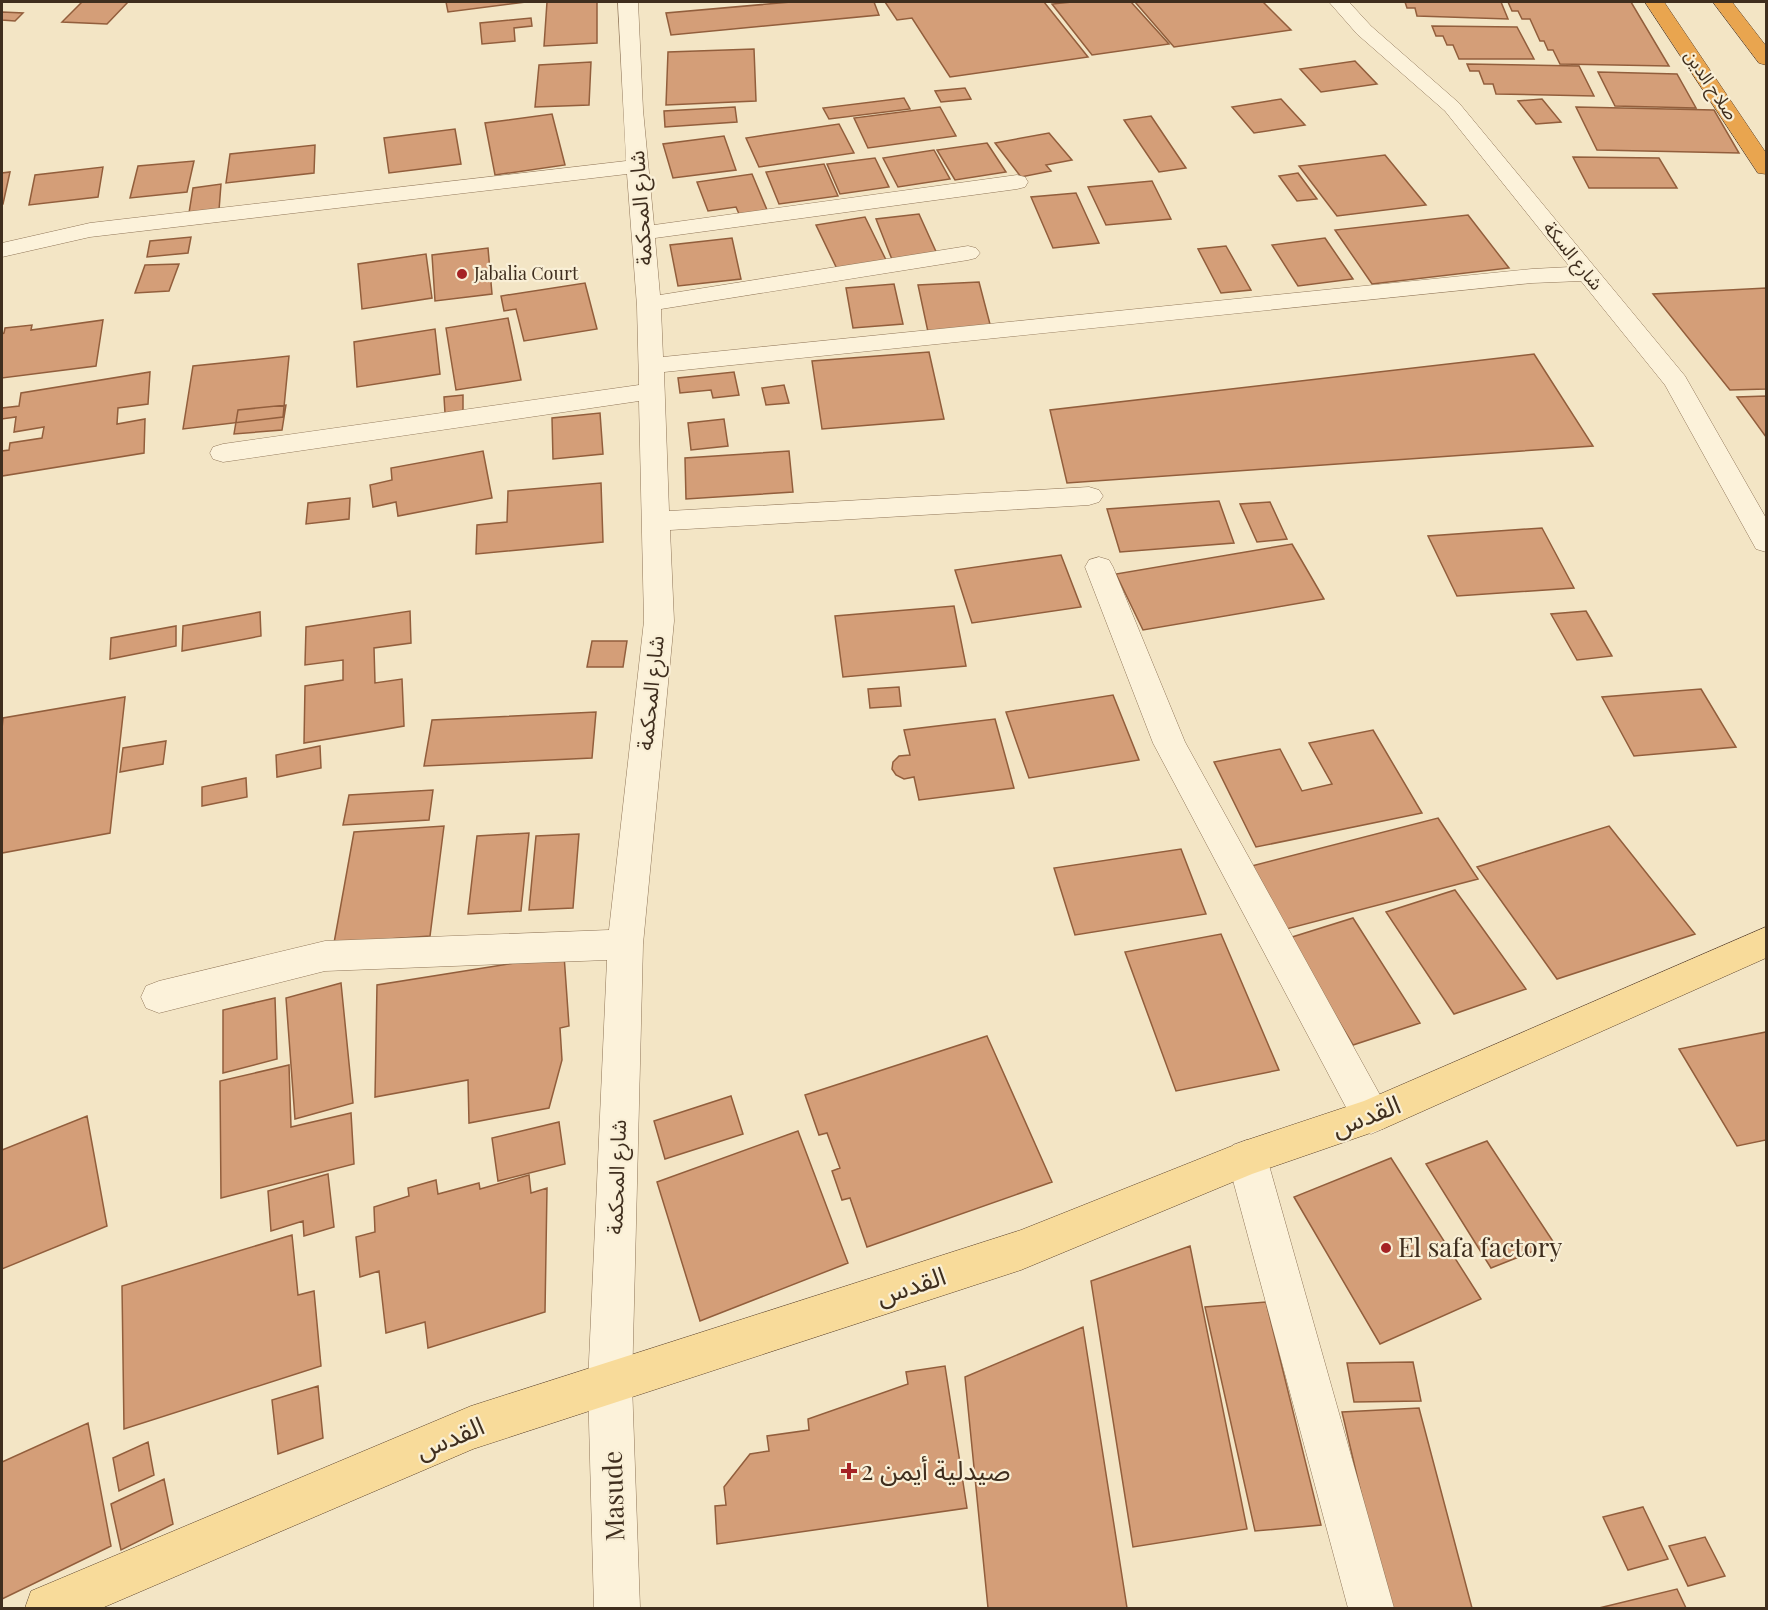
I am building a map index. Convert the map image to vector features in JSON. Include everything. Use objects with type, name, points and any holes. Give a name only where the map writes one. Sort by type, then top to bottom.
[{"type":"highway","name":"صلاح الدين","points":[[1655,2],[1767,168]]},
{"type":"highway","points":[[1723,2],[1767,59]]},
{"type":"main road","name":"القدس","points":[[48,1608],[471,1428],[1021,1250],[1247,1158],[1371,1116],[1767,942]]},
{"type":"street","name":"شارع المحكمة","points":[[610,1384],[625,944],[659,621],[649,304],[633,110],[628,2]]},
{"type":"street","name":"شارع السكة","points":[[1339,2],[1364,30],[1452,107],[1677,382],[1767,542]]},
{"type":"street","points":[[2,250],[90,230],[639,166]]},
{"type":"street","points":[[643,233],[1017,182]]},
{"type":"street","points":[[649,304],[968,253]]},
{"type":"street","points":[[223,453],[651,379],[1532,276],[1588,274]]},
{"type":"street","points":[[656,521],[1089,496]]},
{"type":"street","points":[[1099,567],[1169,743],[1371,1116]]},
{"type":"street","points":[[159,997],[325,956],[625,944]]},
{"type":"street","points":[[1247,1158],[1371,1608]]},
{"type":"street","name":"Masude","points":[[610,1384],[617,1608]]},
{"type":"building","points":[[82,2],[128,2],[107,24],[62,22]]},
{"type":"building","points":[[446,2],[526,2],[448,12]]},
{"type":"building","points":[[547,2],[597,2],[597,43],[544,46]]},
{"type":"building","points":[[791,2],[874,2],[879,15],[671,35],[666,13]]},
{"type":"building","points":[[885,2],[1044,2],[1088,57],[950,77],[912,18],[897,20]]},
{"type":"building","points":[[1131,2],[1169,44],[1092,55],[1052,4]]},
{"type":"building","points":[[1135,2],[1263,2],[1291,30],[1174,47]]},
{"type":"building","points":[[1405,2],[1501,2],[1508,19],[1417,16],[1415,8],[1407,8]]},
{"type":"building","points":[[1508,2],[1631,2],[1669,66],[1560,64],[1553,50],[1548,50],[1544,41],[1540,41],[1530,19],[1522,19],[1518,11],[1512,11]]},
{"type":"building","points":[[2,12],[23,13],[15,21],[2,20]]},
{"type":"building","points":[[531,18],[532,26],[514,28],[515,41],[482,44],[480,23]]},
{"type":"building","points":[[1432,26],[1517,27],[1534,59],[1459,59],[1453,45],[1447,45],[1443,36],[1436,36]]},
{"type":"building","points":[[754,49],[756,101],[666,105],[668,52]]},
{"type":"building","points":[[1355,61],[1377,84],[1321,92],[1300,69]]},
{"type":"building","points":[[591,62],[589,105],[535,107],[539,65]]},
{"type":"building","points":[[1467,64],[1579,66],[1594,96],[1496,94],[1493,84],[1484,84],[1479,71],[1470,71]]},
{"type":"building","points":[[1598,72],[1677,74],[1696,108],[1615,106]]},
{"type":"building","points":[[965,88],[971,99],[941,102],[935,91]]},
{"type":"building","points":[[904,98],[910,109],[829,119],[823,108]]},
{"type":"building","points":[[1281,99],[1305,125],[1254,133],[1232,107]]},
{"type":"building","points":[[1542,99],[1561,122],[1536,124],[1518,101]]},
{"type":"building","points":[[735,107],[737,122],[665,127],[664,111]]},
{"type":"building","points":[[940,107],[956,136],[868,148],[854,118]]},
{"type":"building","points":[[1576,107],[1714,110],[1739,153],[1597,150]]},
{"type":"building","points":[[552,114],[565,165],[495,175],[485,123]]},
{"type":"building","points":[[1151,116],[1186,168],[1159,172],[1124,120]]},
{"type":"building","points":[[839,124],[854,153],[759,167],[746,138]]},
{"type":"building","points":[[455,129],[461,164],[389,173],[384,138]]},
{"type":"building","points":[[1049,133],[1072,160],[1046,165],[1051,171],[1021,177],[995,143]]},
{"type":"building","points":[[724,136],[736,170],[673,178],[663,144]]},
{"type":"building","points":[[987,143],[1006,172],[955,180],[937,150]]},
{"type":"building","points":[[315,145],[314,173],[226,183],[230,154]]},
{"type":"building","points":[[934,150],[950,179],[898,187],[883,158]]},
{"type":"building","points":[[1385,155],[1426,205],[1337,216],[1299,166]]},
{"type":"building","points":[[1573,157],[1659,158],[1677,188],[1589,188]]},
{"type":"building","points":[[875,158],[889,187],[840,194],[827,164]]},
{"type":"building","points":[[194,161],[187,192],[130,198],[138,166]]},
{"type":"building","points":[[824,164],[838,196],[779,204],[766,172]]},
{"type":"building","points":[[103,167],[98,197],[29,205],[35,175]]},
{"type":"building","points":[[10,172],[3,204],[2,204],[2,173]]},
{"type":"building","points":[[1298,173],[1317,199],[1297,201],[1279,176]]},
{"type":"building","points":[[752,174],[767,210],[739,214],[736,207],[708,211],[697,182]]},
{"type":"building","points":[[1152,181],[1171,219],[1106,225],[1088,187]]},
{"type":"building","points":[[221,184],[219,210],[189,213],[193,188]]},
{"type":"building","points":[[1076,193],[1099,243],[1053,248],[1031,197]]},
{"type":"building","points":[[919,214],[938,256],[893,262],[876,219]]},
{"type":"building","points":[[1468,215],[1509,268],[1372,284],[1335,230]]},
{"type":"building","points":[[865,217],[887,262],[838,271],[816,225]]},
{"type":"building","points":[[191,237],[188,253],[147,257],[150,241]]},
{"type":"building","points":[[732,238],[741,279],[678,286],[670,245]]},
{"type":"building","points":[[1325,238],[1353,279],[1298,286],[1272,245]]},
{"type":"building","points":[[1226,246],[1251,290],[1221,293],[1198,249]]},
{"type":"building","name":"Jabalia Court","points":[[488,248],[492,294],[435,301],[432,255]]},
{"type":"building","points":[[426,254],[432,298],[362,309],[358,264]]},
{"type":"building","points":[[179,264],[169,291],[135,293],[145,265]]},
{"type":"building","points":[[979,282],[991,328],[928,332],[918,285]]},
{"type":"building","points":[[585,283],[597,329],[524,341],[516,309],[504,311],[501,296]]},
{"type":"building","points":[[894,284],[903,324],[853,328],[846,288]]},
{"type":"building","points":[[1766,288],[1766,389],[1730,390],[1653,294]]},
{"type":"building","points":[[508,318],[521,380],[456,390],[446,328]]},
{"type":"building","points":[[103,320],[96,366],[2,378],[2,334],[5,328],[32,325],[31,330]]},
{"type":"building","points":[[435,329],[440,374],[357,387],[354,342]]},
{"type":"building","points":[[929,352],[944,419],[822,429],[812,361]]},
{"type":"building","points":[[1534,354],[1593,446],[1067,483],[1050,410]]},
{"type":"building","points":[[289,356],[283,417],[183,429],[193,366]]},
{"type":"building","points":[[150,372],[148,404],[118,408],[117,424],[145,419],[144,453],[2,476],[2,451],[9,450],[10,443],[42,438],[44,427],[14,432],[16,417],[2,419],[2,408],[19,406],[21,393]]},
{"type":"building","points":[[734,372],[739,395],[713,398],[711,390],[680,393],[678,378]]},
{"type":"building","points":[[784,385],[789,403],[766,405],[762,388]]},
{"type":"building","points":[[463,395],[463,411],[445,413],[444,397]]},
{"type":"building","points":[[1766,396],[1766,437],[1737,397]]},
{"type":"building","points":[[286,405],[282,430],[234,434],[238,410]]},
{"type":"building","points":[[600,413],[603,454],[553,459],[552,418]]},
{"type":"building","points":[[724,419],[728,446],[691,450],[688,423]]},
{"type":"building","points":[[483,451],[492,498],[398,516],[396,502],[373,507],[370,485],[392,480],[391,468]]},
{"type":"building","points":[[789,451],[793,492],[686,499],[685,458]]},
{"type":"building","points":[[601,483],[603,542],[476,554],[477,525],[507,522],[508,491]]},
{"type":"building","points":[[350,498],[349,519],[306,524],[308,503]]},
{"type":"building","points":[[1219,501],[1234,543],[1120,552],[1107,509]]},
{"type":"building","points":[[1270,502],[1287,539],[1257,542],[1240,504]]},
{"type":"building","points":[[1542,528],[1574,588],[1457,596],[1428,536]]},
{"type":"building","points":[[1292,544],[1324,599],[1143,630],[1116,574]]},
{"type":"building","points":[[1061,555],[1081,607],[972,623],[955,570]]},
{"type":"building","points":[[954,606],[966,666],[843,677],[835,616]]},
{"type":"building","points":[[410,611],[411,643],[374,648],[375,683],[402,679],[404,726],[304,743],[305,686],[343,680],[343,660],[305,665],[306,627]]},
{"type":"building","points":[[1586,611],[1612,656],[1577,660],[1551,614]]},
{"type":"building","points":[[260,612],[261,636],[182,651],[183,626]]},
{"type":"building","points":[[176,626],[176,646],[110,659],[111,638]]},
{"type":"building","points":[[592,641],[627,641],[623,667],[587,667]]},
{"type":"building","points":[[899,687],[901,706],[870,708],[868,689]]},
{"type":"building","points":[[1701,689],[1736,747],[1634,756],[1602,697]]},
{"type":"building","points":[[1113,695],[1139,760],[1029,778],[1006,712]]},
{"type":"building","points":[[125,697],[110,833],[2,853],[3,718]]},
{"type":"building","points":[[596,712],[592,758],[424,766],[432,720]]},
{"type":"building","points":[[995,719],[1014,788],[919,800],[914,777],[904,779],[896,775],[892,769],[893,762],[899,756],[910,755],[904,730]]},
{"type":"building","points":[[1373,730],[1422,813],[1256,847],[1214,762],[1280,749],[1302,791],[1332,784],[1309,743]]},
{"type":"building","points":[[166,741],[163,764],[120,772],[123,748]]},
{"type":"building","points":[[320,746],[321,768],[277,777],[276,755]]},
{"type":"building","points":[[246,778],[247,797],[202,806],[202,787]]},
{"type":"building","points":[[433,790],[429,820],[343,825],[349,795]]},
{"type":"building","points":[[1438,818],[1478,879],[1279,931],[1244,868]]},
{"type":"building","points":[[444,826],[430,936],[334,943],[354,832]]},
{"type":"building","points":[[1609,826],[1695,934],[1557,979],[1477,867]]},
{"type":"building","points":[[529,833],[521,911],[468,914],[477,836]]},
{"type":"building","points":[[579,834],[573,908],[529,910],[536,836]]},
{"type":"building","points":[[1181,849],[1206,914],[1075,935],[1054,868]]},
{"type":"building","points":[[1455,890],[1526,989],[1454,1014],[1386,912]]},
{"type":"building","points":[[1353,918],[1420,1023],[1353,1045],[1289,938]]},
{"type":"building","points":[[1221,934],[1279,1070],[1176,1091],[1125,952]]},
{"type":"building","points":[[564,955],[569,1026],[560,1028],[562,1060],[549,1108],[469,1123],[468,1080],[375,1097],[377,985]]},
{"type":"building","points":[[341,983],[353,1103],[295,1119],[286,998]]},
{"type":"building","points":[[275,998],[277,1059],[223,1073],[223,1010]]},
{"type":"building","points":[[1766,1032],[1766,1140],[1737,1146],[1679,1049]]},
{"type":"building","points":[[987,1036],[1052,1182],[867,1247],[850,1198],[842,1200],[832,1171],[840,1168],[827,1133],[819,1135],[805,1095]]},
{"type":"building","points":[[289,1065],[291,1127],[351,1113],[354,1164],[221,1198],[220,1081]]},
{"type":"building","points":[[731,1096],[743,1134],[665,1159],[654,1121]]},
{"type":"building","points":[[87,1116],[107,1226],[2,1269],[2,1150]]},
{"type":"building","points":[[559,1122],[565,1164],[498,1181],[492,1138]]},
{"type":"building","points":[[798,1131],[848,1263],[700,1321],[657,1182]]},
{"type":"building","points":[[1487,1141],[1554,1243],[1491,1268],[1426,1164]]},
{"type":"building","name":"El safa factory","points":[[1391,1158],[1481,1299],[1380,1344],[1294,1197]]},
{"type":"building","points":[[328,1174],[334,1227],[304,1236],[303,1221],[271,1231],[268,1191]]},
{"type":"building","points":[[529,1175],[531,1193],[547,1188],[545,1312],[428,1348],[425,1322],[386,1333],[379,1271],[360,1277],[356,1237],[375,1232],[374,1207],[409,1196],[408,1188],[436,1180],[438,1194],[479,1183],[480,1189]]},
{"type":"building","points":[[292,1235],[298,1295],[314,1291],[321,1366],[124,1429],[122,1286]]},
{"type":"building","points":[[1190,1246],[1247,1529],[1133,1547],[1091,1281]]},
{"type":"building","points":[[1266,1302],[1321,1525],[1255,1531],[1205,1307]]},
{"type":"building","points":[[1083,1327],[1127,1608],[988,1608],[965,1377]]},
{"type":"building","points":[[1413,1362],[1421,1401],[1354,1402],[1347,1363]]},
{"type":"building","name":"صيدلية أيمن 2","points":[[945,1366],[967,1508],[717,1544],[715,1506],[726,1505],[724,1487],[750,1454],[769,1451],[767,1436],[809,1430],[808,1419],[908,1384],[906,1372]]},
{"type":"building","points":[[318,1386],[323,1438],[278,1454],[272,1400]]},
{"type":"building","points":[[1419,1408],[1472,1608],[1388,1608],[1342,1412]]},
{"type":"building","points":[[88,1423],[111,1546],[2,1599],[2,1462]]},
{"type":"building","points":[[148,1442],[154,1475],[119,1491],[113,1458]]},
{"type":"building","points":[[164,1479],[173,1524],[121,1550],[111,1504]]},
{"type":"building","points":[[1643,1507],[1668,1559],[1628,1570],[1603,1517]]},
{"type":"building","points":[[1705,1537],[1725,1576],[1688,1586],[1669,1546]]},
{"type":"building","points":[[1677,1589],[1686,1608],[1599,1608]]},
{"type":"place","name":"Jabalia Court","points":[[462,274]]},
{"type":"place","name":"El safa factory","points":[[1386,1248]]},
{"type":"place","name":"صيدلية أيمن 2","points":[[849,1471]]}]
